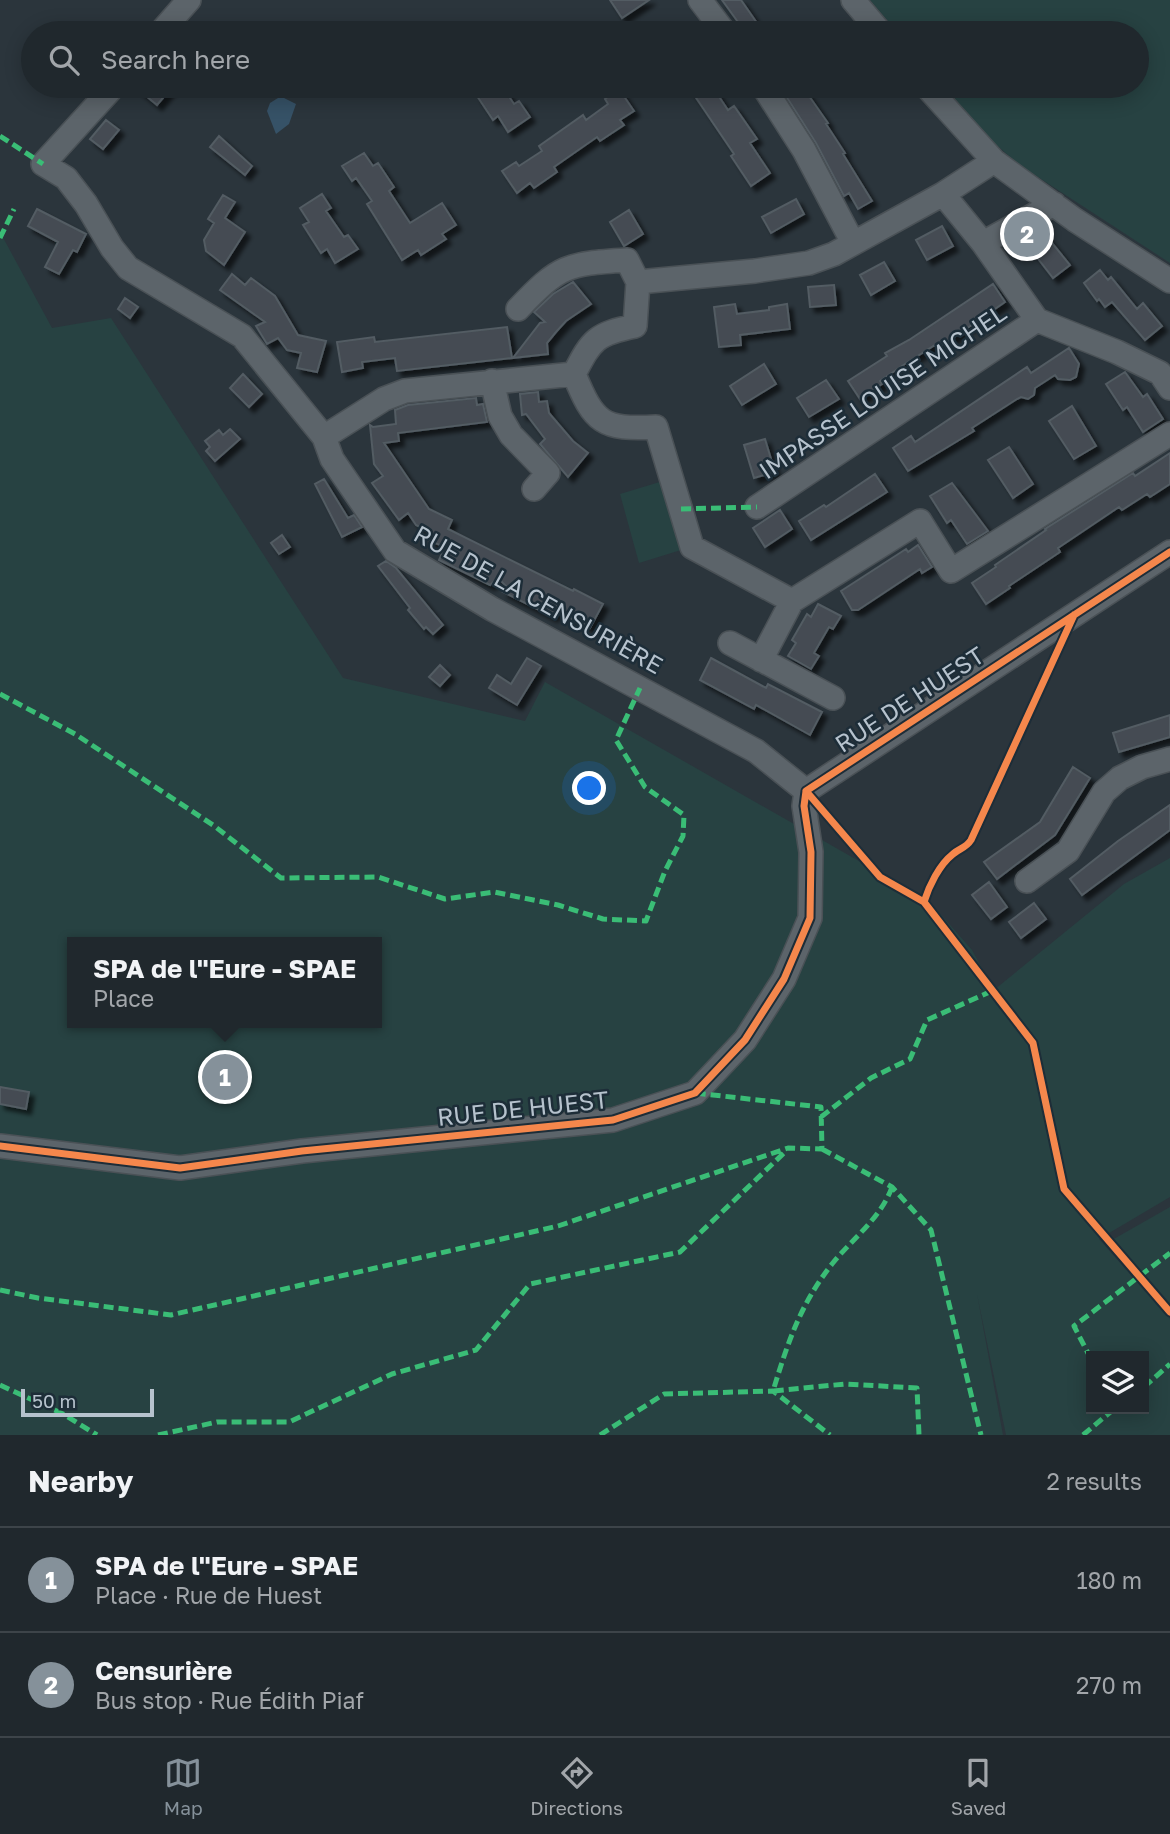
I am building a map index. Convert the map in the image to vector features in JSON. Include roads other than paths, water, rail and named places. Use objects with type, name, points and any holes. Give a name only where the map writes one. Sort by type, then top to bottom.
[{"type":"street","points":[[171,21],[190,0]]},
{"type":"street","points":[[700,0],[716,21]]},
{"type":"street","points":[[853,0],[871,21]]},
{"type":"street","name":"RUE DE LA CENSURIÈRE","points":[[103,98],[43,164],[66,178],[128,268],[242,336],[324,438],[332,459],[395,551],[492,608],[757,751],[806,791]]},
{"type":"street","points":[[771,98],[804,150],[853,243]]},
{"type":"street","points":[[937,98],[994,161],[1170,281]]},
{"type":"street","points":[[638,282],[809,263],[834,254],[943,194],[994,161]]},
{"type":"street","points":[[943,194],[983,243],[1037,320],[1117,352],[1160,373],[1170,388]]},
{"type":"street","points":[[983,243],[1054,204]]},
{"type":"street","points":[[519,309],[548,278],[574,264],[627,260],[638,282],[635,326],[610,331],[593,341],[574,373]]},
{"type":"street","name":"IMPASSE LOUISE MICHEL","points":[[757,507],[1037,320]]},
{"type":"street","points":[[324,438],[384,399],[405,391],[574,373]]},
{"type":"street","points":[[574,373],[583,397],[600,421],[627,428],[656,427],[692,548],[792,601]]},
{"type":"street","points":[[492,381],[500,416],[511,435],[548,473],[534,489]]},
{"type":"street","points":[[761,660],[792,601],[920,521],[951,570],[1170,434]]},
{"type":"street","name":"RUE DE HUEST","points":[[0,1146],[180,1168],[302,1151],[614,1120],[695,1093],[745,1040],[784,979],[810,918],[811,852],[804,806],[806,791],[1170,552]]},
{"type":"street","points":[[730,643],[833,698]]},
{"type":"street","points":[[1027,881],[1068,851],[1104,792],[1120,778],[1142,767],[1170,760]]},
{"type":"water","points":[[278,98],[296,104],[289,124],[276,134],[267,111],[270,103]]},
{"type":"place","name":"Censurière","points":[[1027,234]]},
{"type":"place","name":"SPA de l\"Eure - SPAE","points":[[225,1077]]}]
